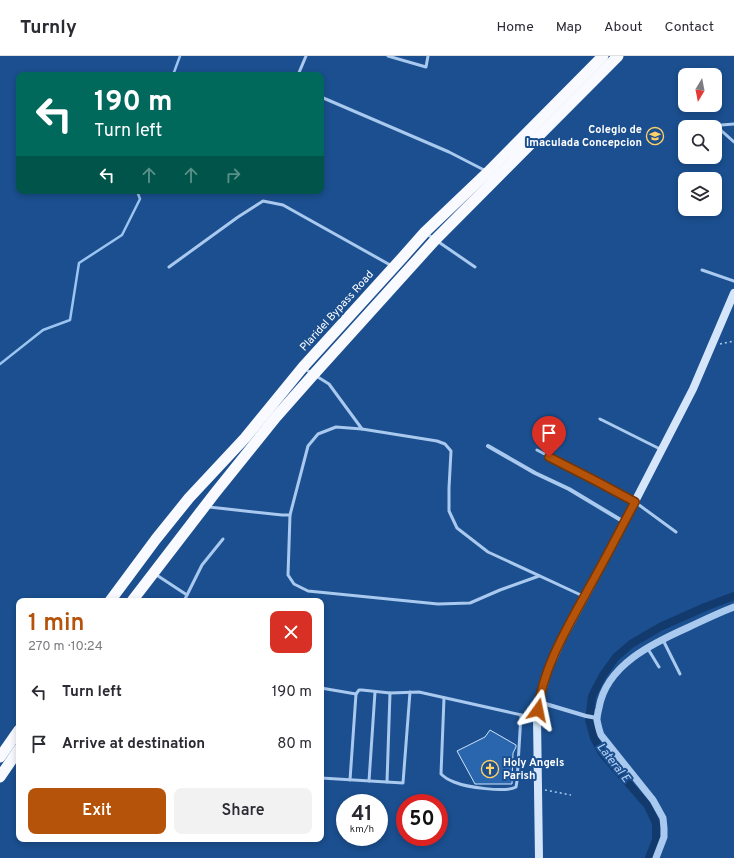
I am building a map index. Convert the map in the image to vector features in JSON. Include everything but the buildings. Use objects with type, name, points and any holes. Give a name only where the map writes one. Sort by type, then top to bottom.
[{"type":"highway","name":"Plaridel Bypass Road","points":[[112,598],[189,498],[245,438],[303,367],[425,232],[488,172],[603,56]]},
{"type":"highway","points":[[134,598],[276,417],[314,374],[436,239],[618,56]]},
{"type":"highway","points":[[138,563],[154,573]]},
{"type":"highway","points":[[0,757],[16,734]]},
{"type":"highway","points":[[0,777],[16,753]]},
{"type":"main road","points":[[539,858],[537,718],[539,702],[548,670],[562,639],[694,389],[734,293]]},
{"type":"street","points":[[488,446],[535,473],[569,489],[624,522]]},
{"type":"street","points":[[656,858],[664,837],[663,818],[653,800],[601,735],[595,718],[603,691],[616,673],[628,661],[662,638],[734,607]]},
{"type":"street","points":[[539,702],[595,718]]},
{"type":"lane","points":[[299,72],[306,56]]},
{"type":"lane","points":[[388,56],[426,67],[428,56]]},
{"type":"lane","points":[[324,98],[449,152],[488,172]]},
{"type":"lane","points":[[722,125],[734,124]]},
{"type":"lane","points":[[722,132],[734,142]]},
{"type":"lane","points":[[169,267],[238,217],[263,201],[283,204],[394,267]]},
{"type":"lane","points":[[425,232],[475,266]]},
{"type":"lane","points":[[702,270],[734,281]]},
{"type":"lane","points":[[303,367],[329,384],[362,429]]},
{"type":"lane","points":[[600,419],[662,450]]},
{"type":"lane","points":[[539,576],[470,603],[438,604],[308,591],[294,584],[288,575],[290,515],[308,446],[318,434],[336,427],[362,429],[437,441],[445,444],[451,451],[449,511],[457,528],[488,552],[584,597]]},
{"type":"lane","points":[[536,450],[635,502],[676,532]]},
{"type":"lane","points":[[205,506],[290,515]]},
{"type":"lane","points":[[186,598],[202,565],[222,539]]},
{"type":"lane","points":[[154,573],[187,595]]},
{"type":"lane","points":[[662,638],[680,674]]},
{"type":"lane","points":[[647,648],[660,667]]},
{"type":"lane","points":[[324,689],[356,694]]},
{"type":"lane","points":[[350,780],[356,694],[359,690],[390,693],[419,692],[537,718]]},
{"type":"lane","points":[[369,781],[375,692]]},
{"type":"lane","points":[[324,778],[403,783],[410,692]]},
{"type":"lane","points":[[387,782],[390,693]]},
{"type":"lane","points":[[444,698],[441,774],[455,783],[479,788],[512,789],[516,787],[521,714]]},
{"type":"path","points":[[711,347],[734,341]]},
{"type":"path","points":[[537,789],[571,795]]},
{"type":"waterway","points":[[174,72],[180,56]]},
{"type":"waterway","points":[[0,364],[43,330],[70,320],[79,263],[122,235],[140,199],[138,194]]},
{"type":"waterway","name":"Lateral E","points":[[649,858],[656,840],[656,823],[648,806],[602,753],[594,738],[589,720],[592,696],[603,675],[616,657],[631,644],[660,627],[734,596]]},
{"type":"place","name":"Colegio de Imaculada Concepcion","points":[[655,136]]},
{"type":"place","name":"Holy Angels Parish","points":[[490,769]]},
{"type":"route","points":[[538,710],[548,670],[562,639],[635,502],[549,457]]}]
